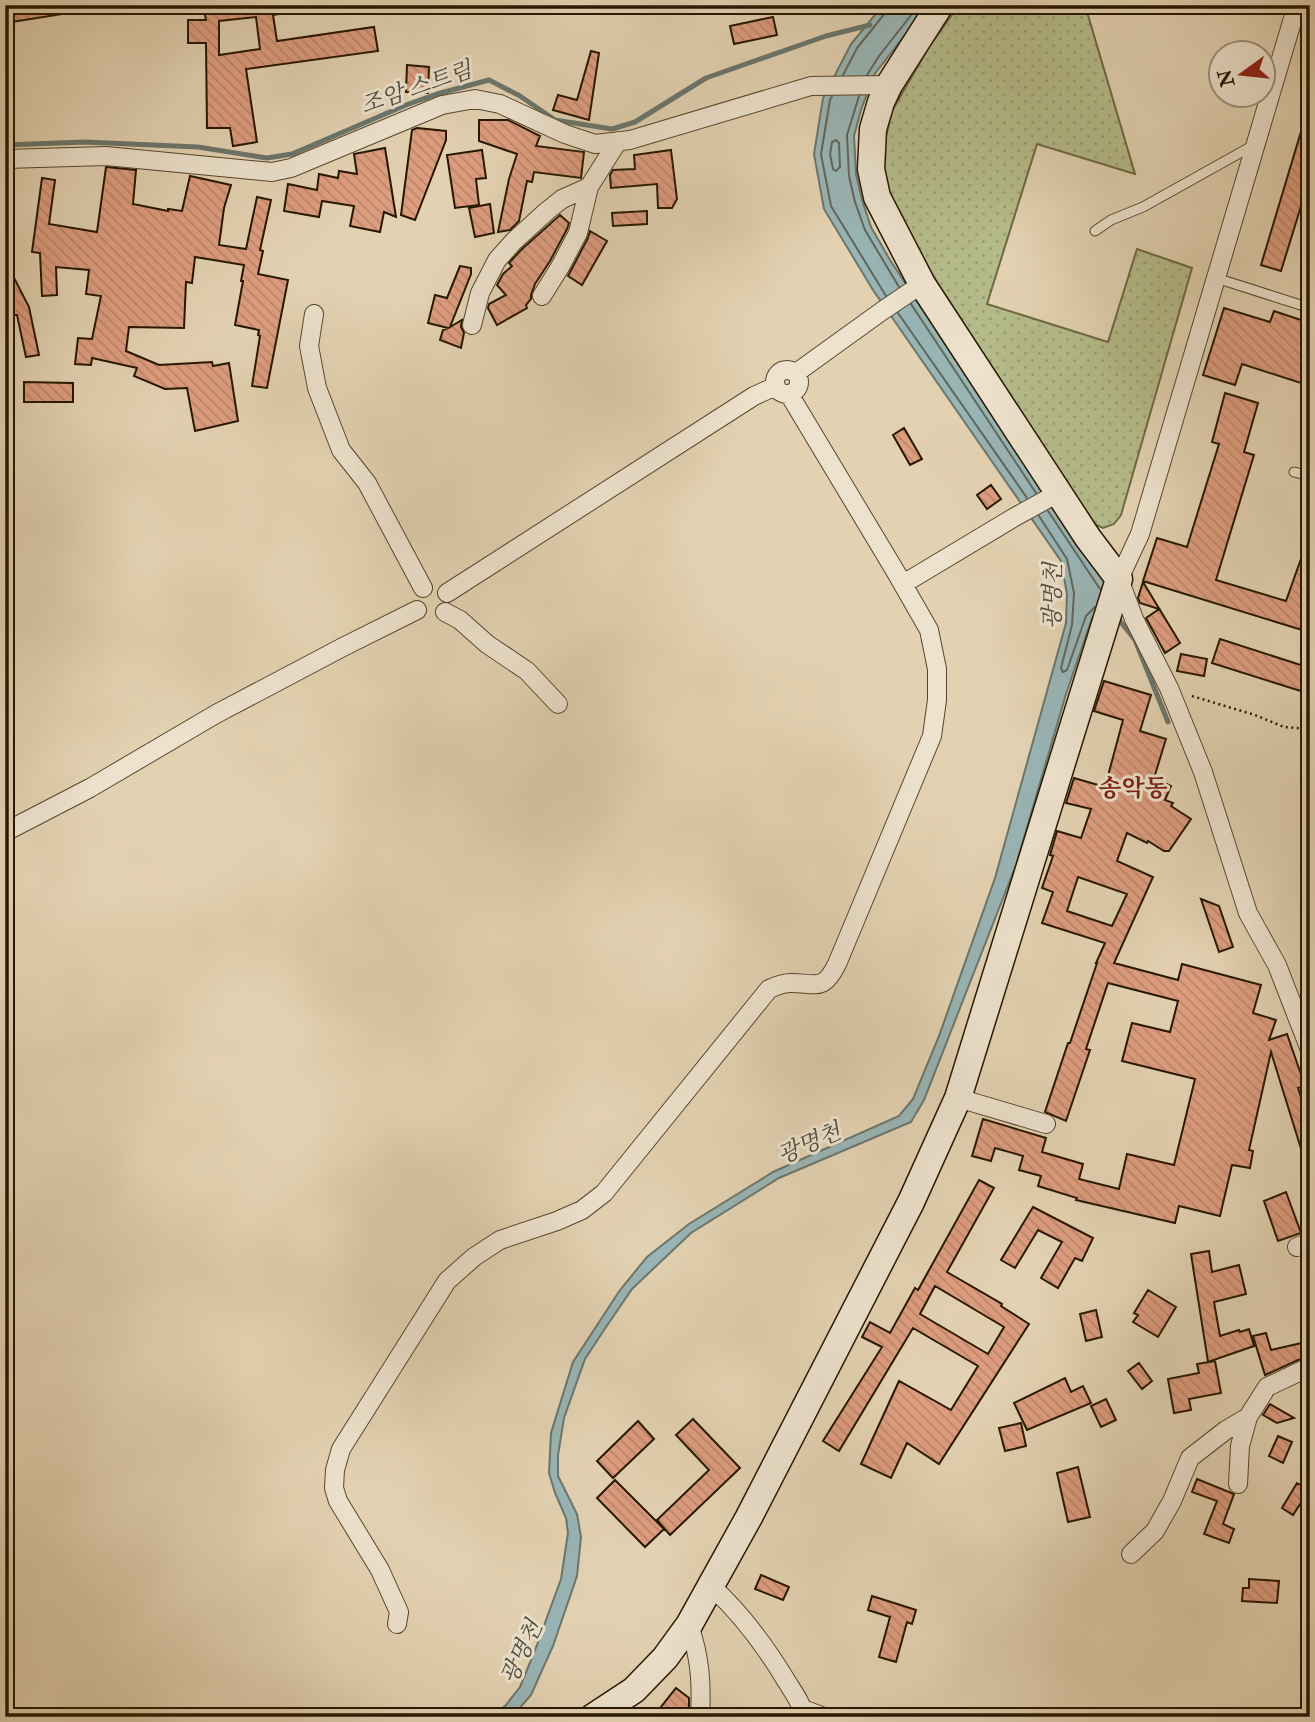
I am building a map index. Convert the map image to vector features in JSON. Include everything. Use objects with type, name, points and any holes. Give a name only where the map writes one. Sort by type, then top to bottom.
[{"type":"street","points":[[940,5],[881,86],[881,102],[873,129],[870,169],[877,197],[916,288],[1054,496],[1088,538],[1114,595],[1134,619],[1169,688],[1203,772],[1248,913],[1277,965],[1310,1051]]},
{"type":"street","points":[[593,1717],[635,1690],[665,1658],[689,1625],[749,1517],[911,1202],[958,1098],[1114,595],[1140,534],[1297,5]]},
{"type":"street","points":[[5,159],[106,156],[272,172],[291,168],[442,105],[475,99],[500,104],[565,134],[595,144],[630,140],[811,86],[881,86]]},
{"type":"street","points":[[541,296],[578,233],[589,187],[618,141]]},
{"type":"street","points":[[472,325],[480,293],[497,260],[514,241],[562,199],[589,187]]},
{"type":"street","points":[[397,1624],[398,1612],[380,1570],[338,1501],[334,1488],[335,1470],[341,1449],[447,1281],[474,1256],[500,1240],[558,1222],[582,1210],[604,1193],[769,989],[791,983],[817,985],[830,978],[932,736],[937,700],[937,669],[929,630],[782,390],[777,375],[781,371],[791,370],[796,373],[916,288]]},
{"type":"street","points":[[314,314],[309,346],[317,388],[341,450],[367,483],[423,588]]},
{"type":"street","points":[[447,593],[754,396],[782,390]]},
{"type":"street","points":[[903,584],[955,551],[1054,496]]},
{"type":"street","points":[[428,585],[439,586],[447,593],[449,603],[445,612],[436,618],[425,617],[418,610],[415,600],[419,590],[428,585]]},
{"type":"street","points":[[5,832],[90,788],[228,708],[418,610]]},
{"type":"street","points":[[445,612],[460,620],[487,645],[527,671],[558,704]]},
{"type":"street","points":[[958,1098],[1046,1124]]},
{"type":"street","points":[[1238,1484],[1240,1446],[1248,1417],[1267,1387],[1310,1368]]},
{"type":"street","points":[[1132,1554],[1155,1531],[1172,1501],[1190,1458],[1248,1417]]},
{"type":"street","points":[[711,1586],[750,1626],[780,1670],[804,1713],[824,1717]]},
{"type":"street","points":[[689,1625],[697,1648],[701,1678],[700,1717]]},
{"type":"lane","points":[[1095,230],[1111,220],[1143,207],[1256,144]]},
{"type":"lane","points":[[1216,278],[1310,308]]},
{"type":"lane","points":[[1294,472],[1310,475]]},
{"type":"path","points":[[1169,688],[1284,727],[1310,729]]},
{"type":"green space","points":[[959,5],[1085,5],[1135,174],[1037,144],[987,304],[1108,342],[1137,249],[1192,268],[1121,515],[1114,524],[1103,528],[1094,524],[900,230],[885,190],[882,154],[892,111],[929,47]]},
{"type":"water","points":[[883,5],[928,5],[874,75],[854,136],[856,174],[871,227],[890,260],[1109,589],[1101,610],[1092,618],[1066,694],[1016,865],[924,1100],[911,1122],[779,1178],[691,1233],[632,1289],[585,1359],[564,1418],[558,1455],[558,1476],[577,1514],[581,1537],[577,1576],[553,1646],[531,1695],[512,1717],[491,1717],[506,1705],[520,1687],[561,1579],[568,1533],[566,1518],[549,1473],[551,1433],[573,1362],[620,1290],[647,1257],[689,1224],[773,1172],[899,1116],[913,1099],[939,1036],[995,878],[1066,623],[1067,594],[1061,561],[873,290],[824,209],[814,154],[823,98],[851,44]]},
{"type":"building","points":[[5,5],[68,5],[69,13],[5,23]]},
{"type":"building","points":[[203,5],[280,5],[280,14],[273,15],[277,41],[374,27],[378,51],[246,69],[257,142],[233,146],[230,128],[207,128],[206,43],[188,43],[188,20],[206,20]],"holes":[[[256,17],[260,49],[219,55],[219,21]]]},
{"type":"building","points":[[773,17],[777,35],[734,44],[730,26]]},
{"type":"building","points":[[591,51],[599,53],[589,120],[553,110],[558,95],[577,100]]},
{"type":"building","points":[[407,65],[429,67],[428,93],[406,92]]},
{"type":"building","points":[[1306,115],[1310,115],[1310,177],[1281,271],[1261,265]]},
{"type":"building","points":[[479,120],[508,120],[540,136],[536,146],[584,152],[581,178],[534,172],[532,182],[527,181],[519,221],[510,230],[498,232],[517,154],[479,141]]},
{"type":"building","points":[[417,128],[446,131],[446,140],[415,220],[401,215],[412,130]]},
{"type":"building","points":[[385,148],[396,217],[384,212],[380,232],[350,226],[354,206],[322,201],[319,217],[284,211],[288,184],[317,190],[319,174],[338,178],[339,171],[357,174],[354,154]]},
{"type":"building","points":[[482,150],[486,178],[476,179],[479,205],[455,208],[447,155]]},
{"type":"building","points":[[671,150],[677,199],[672,208],[658,208],[657,184],[611,188],[610,175],[613,170],[635,169],[634,155]]},
{"type":"building","points":[[106,167],[136,170],[133,204],[168,211],[182,211],[190,176],[231,185],[224,208],[219,245],[246,249],[257,197],[271,200],[260,250],[263,251],[258,274],[288,280],[267,388],[252,386],[259,330],[235,325],[244,265],[195,257],[192,283],[186,282],[184,328],[129,327],[126,351],[159,365],[212,362],[213,366],[229,363],[238,421],[195,431],[187,388],[165,389],[134,376],[137,368],[92,358],[91,365],[75,364],[78,338],[92,339],[101,296],[86,294],[89,270],[56,267],[57,295],[42,296],[40,253],[32,252],[42,178],[55,180],[49,224],[97,232]]},
{"type":"building","points":[[490,204],[494,233],[475,237],[469,208]]},
{"type":"building","points":[[647,211],[647,224],[613,226],[612,213]]},
{"type":"building","points":[[560,215],[569,223],[567,229],[535,284],[527,308],[497,325],[488,308],[489,304],[506,295],[497,285],[503,274],[512,266],[509,263]]},
{"type":"building","points":[[590,231],[607,241],[582,285],[568,276]]},
{"type":"building","points":[[460,266],[471,268],[450,327],[462,320],[464,333],[461,348],[440,340],[443,330],[448,328],[428,323],[435,295],[447,298]]},
{"type":"building","points":[[10,270],[29,307],[39,355],[26,357],[17,315],[14,315]]},
{"type":"building","points":[[1224,308],[1270,322],[1274,311],[1310,323],[1310,386],[1242,364],[1235,385],[1203,375]]},
{"type":"building","points":[[24,382],[73,383],[73,402],[24,402]]},
{"type":"building","points":[[1225,393],[1258,403],[1244,452],[1254,455],[1216,580],[1286,601],[1310,539],[1310,605],[1302,630],[1143,581],[1157,538],[1187,547],[1219,444],[1212,442]]},
{"type":"building","points":[[904,428],[922,459],[910,465],[893,435]]},
{"type":"building","points":[[991,485],[1001,499],[987,509],[977,495]]},
{"type":"building","points":[[1143,582],[1180,643],[1165,653],[1146,618],[1159,609],[1140,603],[1138,598]]},
{"type":"building","points":[[1220,639],[1310,668],[1310,694],[1212,663]]},
{"type":"building","points":[[1181,654],[1207,659],[1204,676],[1177,671]]},
{"type":"building","points":[[1104,681],[1151,695],[1140,731],[1166,739],[1154,778],[1171,786],[1165,800],[1173,803],[1171,806],[1191,819],[1169,851],[1127,833],[1117,861],[1153,877],[1114,963],[1178,980],[1182,964],[1261,985],[1253,1013],[1276,1020],[1269,1040],[1287,1034],[1305,1086],[1298,1088],[1310,1125],[1310,1167],[1307,1168],[1271,1052],[1249,1150],[1253,1151],[1250,1168],[1232,1165],[1220,1216],[1179,1206],[1175,1223],[1076,1200],[1077,1198],[1038,1186],[1041,1176],[1019,1170],[1023,1156],[995,1148],[991,1161],[972,1156],[983,1119],[1046,1138],[1042,1152],[1083,1164],[1079,1179],[1119,1189],[1127,1154],[1174,1165],[1195,1079],[1122,1061],[1132,1023],[1170,1032],[1178,1001],[1108,983],[1086,1049],[1090,1050],[1066,1121],[1045,1112],[1105,943],[1042,923],[1053,892],[1042,888],[1053,856],[1050,855],[1057,831],[1081,838],[1091,809],[1066,803],[1074,778],[1105,787],[1123,720],[1094,711]],"holes":[[[1078,877],[1127,894],[1112,926],[1067,911]]]},
{"type":"building","points":[[1201,899],[1219,906],[1233,947],[1219,952]]},
{"type":"building","points":[[979,1180],[994,1188],[947,1272],[1002,1304],[1001,1306],[1029,1324],[939,1464],[907,1443],[891,1478],[861,1464],[899,1381],[951,1410],[978,1366],[913,1328],[839,1451],[823,1441],[882,1347],[862,1337],[870,1322],[890,1333],[915,1288],[918,1290]],"holes":[[[935,1286],[1004,1327],[988,1354],[920,1314]]]},
{"type":"building","points":[[1286,1192],[1301,1233],[1278,1241],[1264,1201]]},
{"type":"building","points":[[1033,1207],[1093,1238],[1082,1261],[1075,1258],[1058,1288],[1041,1278],[1062,1242],[1038,1230],[1015,1268],[1001,1260]]},
{"type":"building","points":[[1209,1251],[1212,1272],[1239,1265],[1246,1294],[1214,1302],[1220,1336],[1249,1329],[1254,1346],[1208,1362],[1191,1254]]},
{"type":"building","points":[[1148,1290],[1176,1307],[1158,1337],[1133,1322],[1138,1315],[1134,1313]]},
{"type":"building","points":[[1096,1310],[1102,1337],[1086,1341],[1080,1314]]},
{"type":"building","points":[[1266,1333],[1271,1350],[1310,1341],[1310,1357],[1265,1375],[1253,1336]]},
{"type":"building","points":[[1215,1361],[1221,1393],[1189,1399],[1191,1410],[1174,1413],[1168,1379],[1199,1373],[1197,1364]]},
{"type":"building","points":[[1139,1363],[1152,1381],[1142,1389],[1128,1371]]},
{"type":"building","points":[[1065,1378],[1071,1392],[1083,1386],[1091,1403],[1027,1430],[1014,1403]]},
{"type":"building","points":[[1106,1399],[1116,1420],[1101,1427],[1091,1406]]},
{"type":"building","points":[[1270,1404],[1294,1418],[1277,1423],[1263,1415]]},
{"type":"building","points":[[693,1419],[740,1468],[670,1535],[657,1520],[709,1470],[676,1435]]},
{"type":"building","points":[[638,1421],[654,1439],[613,1478],[597,1461]]},
{"type":"building","points":[[1021,1423],[1026,1446],[1005,1451],[999,1428]]},
{"type":"building","points":[[1278,1436],[1292,1442],[1283,1463],[1269,1456]]},
{"type":"building","points":[[1078,1467],[1090,1517],[1068,1522],[1057,1473]]},
{"type":"building","points":[[1197,1479],[1234,1494],[1223,1524],[1234,1529],[1229,1543],[1204,1534],[1217,1501],[1192,1492]]},
{"type":"building","points":[[615,1480],[664,1529],[645,1547],[597,1498]]},
{"type":"building","points":[[1297,1483],[1309,1490],[1293,1515],[1282,1508]]},
{"type":"building","points":[[761,1575],[789,1587],[783,1600],[755,1589]]},
{"type":"building","points":[[1249,1579],[1279,1581],[1277,1603],[1242,1601],[1243,1588],[1249,1588]]},
{"type":"building","points":[[872,1596],[916,1610],[912,1624],[907,1622],[896,1662],[879,1657],[890,1617],[868,1610]]},
{"type":"building","points":[[676,1688],[689,1698],[689,1717],[653,1717]]},
{"type":"waterway","name":"조암 스트림","points":[[5,145],[85,142],[198,147],[267,158],[292,154],[406,105],[489,80],[520,96],[555,120],[612,129],[635,122],[706,78],[826,36],[870,25]]},
{"type":"waterway","points":[[1116,616],[1135,640],[1168,722]]},
{"type":"district","name":"송악동","points":[[1133,788]]},
{"type":"water label","name":"광명천","points":[[1052,596]]},
{"type":"water label","name":"광명천","points":[[809,1143]]},
{"type":"water label","name":"광명천","points":[[521,1652]]}]
